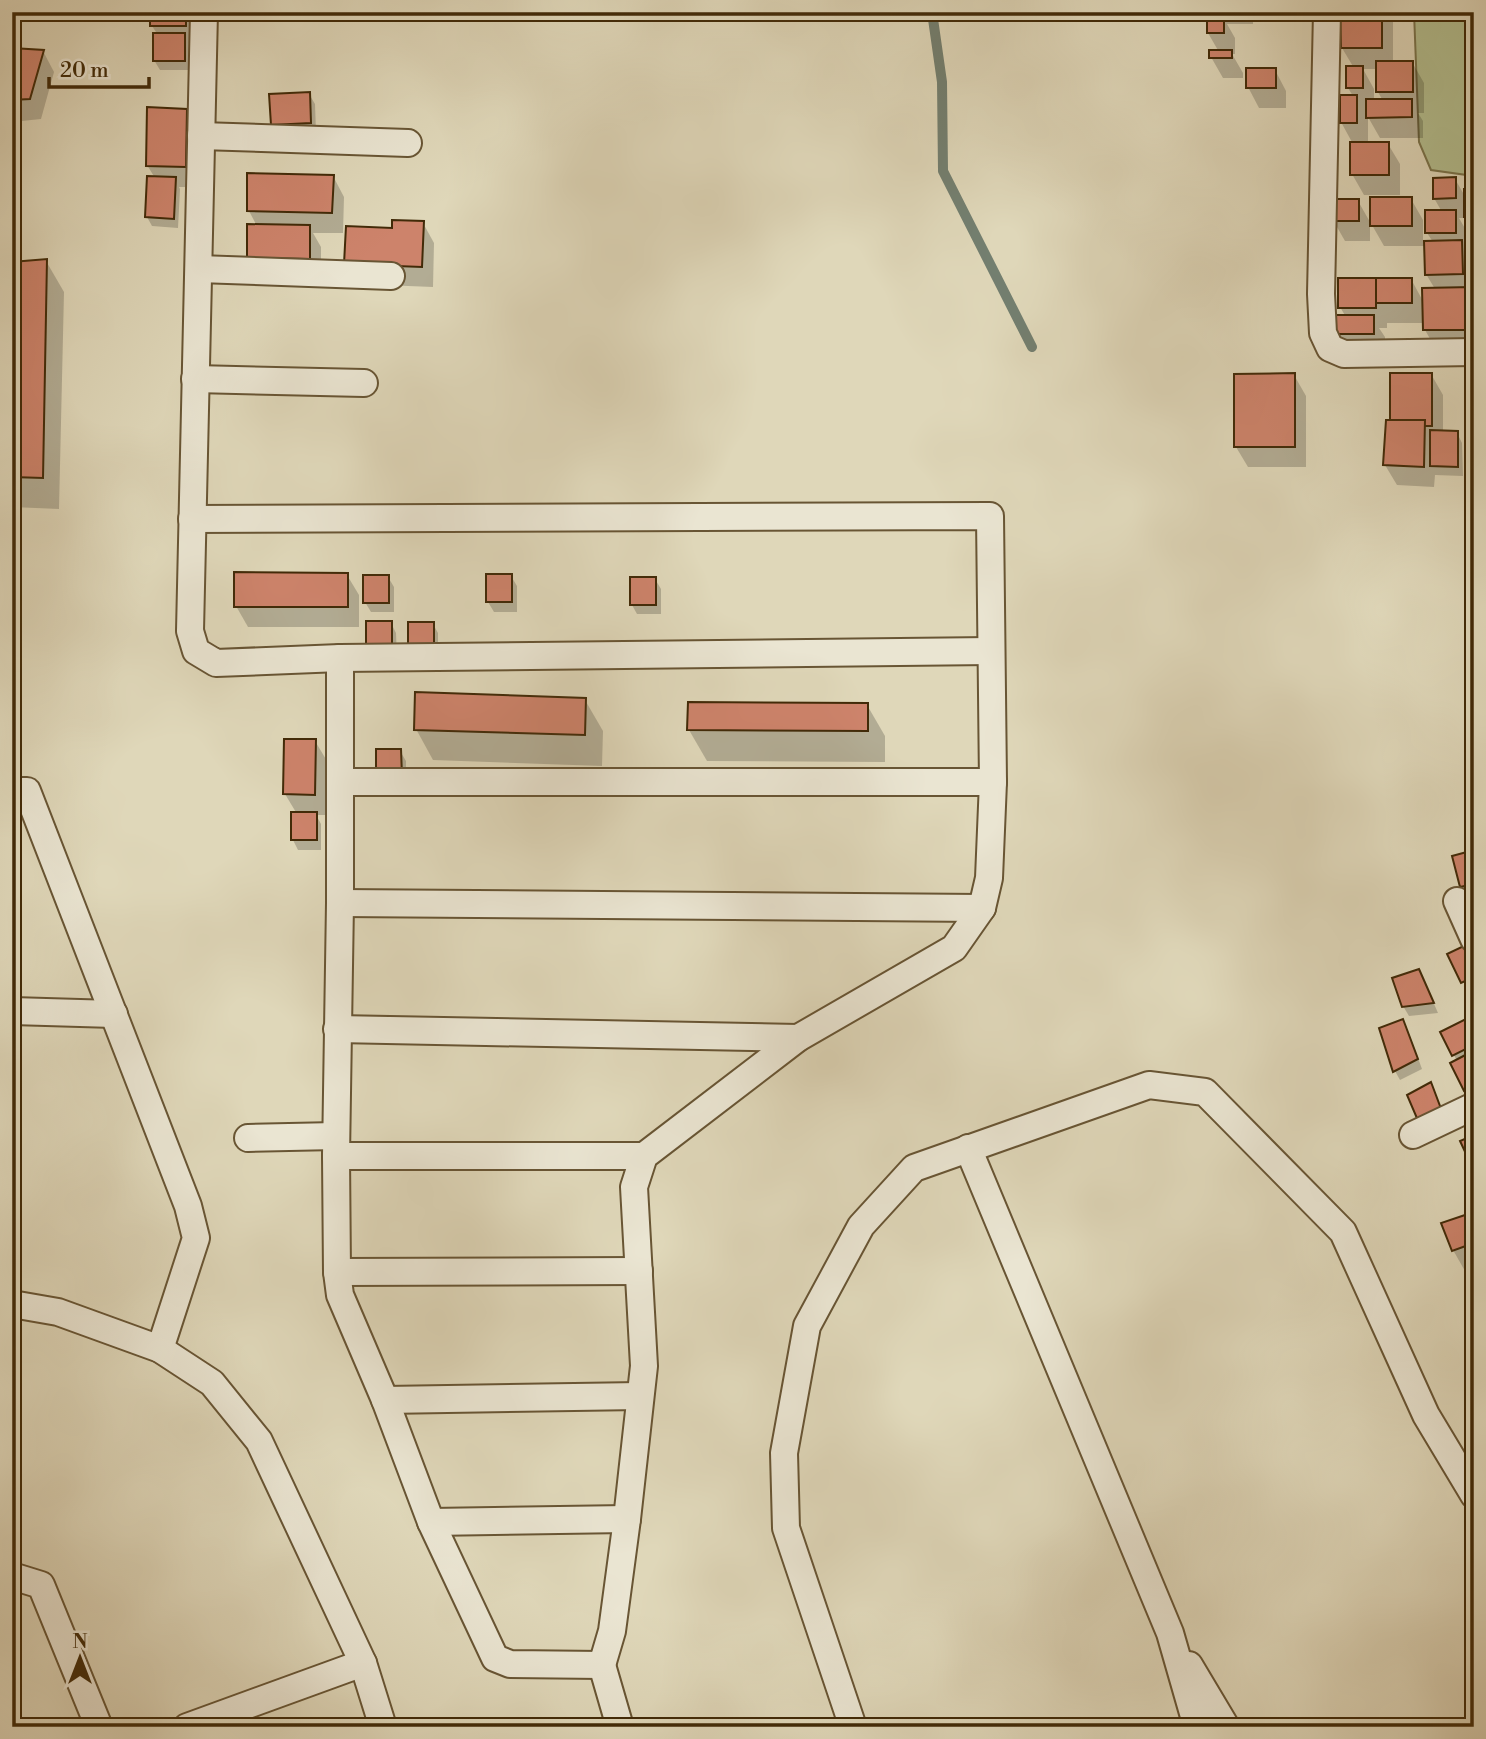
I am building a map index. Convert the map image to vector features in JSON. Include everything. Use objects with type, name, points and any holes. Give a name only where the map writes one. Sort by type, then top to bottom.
[{"type":"street","points":[[204,12],[190,631],[197,651],[216,663],[340,658],[991,651]]},
{"type":"street","points":[[1327,12],[1321,294],[1323,333],[1330,348],[1344,354],[1474,352]]},
{"type":"street","points":[[201,136],[408,143]]},
{"type":"street","points":[[199,269],[391,276]]},
{"type":"street","points":[[195,379],[364,383]]},
{"type":"street","points":[[192,519],[990,516],[993,782],[989,878],[982,908],[954,948],[798,1038],[644,1156],[634,1187],[644,1366],[612,1631],[602,1665],[620,1727]]},
{"type":"street","points":[[340,658],[336,1146],[337,1272],[340,1295],[385,1400],[431,1522],[495,1658],[510,1664],[602,1665]]},
{"type":"street","points":[[340,782],[993,782]]},
{"type":"street","points":[[12,791],[27,791],[188,1206],[196,1238],[160,1349]]},
{"type":"street","points":[[1457,901],[1474,939]]},
{"type":"street","points":[[340,903],[982,908]]},
{"type":"street","points":[[12,1011],[114,1014]]},
{"type":"street","points":[[337,1029],[798,1038]]},
{"type":"street","points":[[853,1727],[786,1528],[784,1452],[807,1326],[861,1226],[914,1168],[1149,1085],[1205,1092],[1343,1232],[1426,1415],[1474,1495]]},
{"type":"street","points":[[1413,1135],[1474,1106]]},
{"type":"street","points":[[248,1138],[336,1146],[644,1156]]},
{"type":"street","points":[[968,1148],[1170,1633],[1197,1727]]},
{"type":"street","points":[[337,1272],[639,1271]]},
{"type":"street","points":[[12,1304],[58,1312],[160,1349],[212,1383],[259,1441],[363,1663],[383,1727]]},
{"type":"street","points":[[385,1400],[640,1396]]},
{"type":"street","points":[[431,1522],[627,1519]]},
{"type":"street","points":[[12,1576],[41,1585],[99,1727]]},
{"type":"street","points":[[1170,1633],[1226,1727]]},
{"type":"street","points":[[187,1727],[363,1663]]},
{"type":"green space","points":[[1414,12],[1474,12],[1474,176],[1431,170],[1419,142]]},
{"type":"building","points":[[150,12],[186,12],[186,26],[150,26]]},
{"type":"building","points":[[1340,12],[1382,12],[1382,48],[1341,48]]},
{"type":"building","points":[[1207,16],[1224,16],[1224,33],[1207,33]]},
{"type":"building","points":[[153,33],[185,33],[185,61],[153,61]]},
{"type":"building","points":[[12,48],[44,50],[30,99],[12,100]]},
{"type":"building","points":[[1209,50],[1232,50],[1232,58],[1209,58]]},
{"type":"building","points":[[1376,61],[1413,61],[1413,92],[1376,92]]},
{"type":"building","points":[[1346,66],[1363,66],[1363,88],[1346,88]]},
{"type":"building","points":[[1246,68],[1276,68],[1276,88],[1246,88]]},
{"type":"building","points":[[310,92],[311,123],[271,125],[269,94]]},
{"type":"building","points":[[1340,95],[1357,95],[1357,123],[1340,123]]},
{"type":"building","points":[[1366,99],[1412,99],[1412,117],[1366,118]]},
{"type":"building","points":[[147,107],[187,109],[186,167],[146,166]]},
{"type":"building","points":[[1350,142],[1389,142],[1389,175],[1350,175]]},
{"type":"building","points":[[247,173],[334,175],[332,213],[247,211]]},
{"type":"building","points":[[147,176],[176,177],[174,219],[145,217]]},
{"type":"building","points":[[1456,177],[1456,198],[1433,199],[1433,178]]},
{"type":"building","points":[[1464,189],[1474,189],[1474,217],[1464,217]]},
{"type":"building","points":[[1370,197],[1412,197],[1412,226],[1370,226]]},
{"type":"building","points":[[1331,199],[1359,199],[1359,221],[1331,221]]},
{"type":"building","points":[[1425,210],[1456,210],[1456,233],[1425,233]]},
{"type":"building","points":[[392,220],[424,221],[422,267],[344,264],[346,226],[392,228]]},
{"type":"building","points":[[247,224],[310,225],[310,259],[247,258]]},
{"type":"building","points":[[1462,240],[1463,274],[1425,275],[1424,241]]},
{"type":"building","points":[[47,259],[43,478],[12,477],[12,262]]},
{"type":"building","points":[[1338,278],[1376,278],[1376,308],[1338,308]]},
{"type":"building","points":[[1376,278],[1412,278],[1412,303],[1376,303]]},
{"type":"building","points":[[1472,287],[1473,330],[1423,330],[1422,288]]},
{"type":"building","points":[[1335,315],[1374,315],[1374,334],[1335,334]]},
{"type":"building","points":[[1295,373],[1295,447],[1234,447],[1234,374]]},
{"type":"building","points":[[1390,373],[1432,373],[1432,426],[1390,426]]},
{"type":"building","points":[[1386,420],[1425,420],[1424,467],[1383,465]]},
{"type":"building","points":[[1430,430],[1458,431],[1458,467],[1430,466]]},
{"type":"building","points":[[234,572],[348,573],[348,607],[234,607]]},
{"type":"building","points":[[486,574],[512,574],[512,602],[486,602]]},
{"type":"building","points":[[363,575],[389,575],[389,603],[363,603]]},
{"type":"building","points":[[630,577],[656,577],[656,605],[630,605]]},
{"type":"building","points":[[366,621],[392,621],[392,649],[366,649]]},
{"type":"building","points":[[408,622],[434,622],[434,649],[408,649]]},
{"type":"building","points":[[415,692],[586,698],[585,735],[414,730]]},
{"type":"building","points":[[688,702],[868,703],[868,731],[687,730]]},
{"type":"building","points":[[284,739],[316,739],[315,795],[283,794]]},
{"type":"building","points":[[376,749],[401,749],[402,776],[376,776]]},
{"type":"building","points":[[291,812],[317,812],[317,840],[291,840]]},
{"type":"building","points":[[1474,850],[1474,884],[1460,887],[1452,856]]},
{"type":"building","points":[[1470,943],[1474,950],[1474,977],[1461,983],[1447,954]]},
{"type":"building","points":[[1419,969],[1434,1003],[1402,1007],[1392,978]]},
{"type":"building","points":[[1474,1015],[1474,1045],[1452,1056],[1440,1032]]},
{"type":"building","points":[[1403,1019],[1418,1059],[1393,1072],[1379,1028]]},
{"type":"building","points":[[1473,1051],[1474,1086],[1464,1091],[1450,1063]]},
{"type":"building","points":[[1431,1082],[1443,1114],[1419,1123],[1407,1095]]},
{"type":"building","points":[[1474,1135],[1474,1171],[1460,1141]]},
{"type":"building","points":[[1474,1212],[1474,1243],[1452,1251],[1441,1223]]},
{"type":"waterway","points":[[932,12],[942,82],[943,171],[1032,347]]}]
